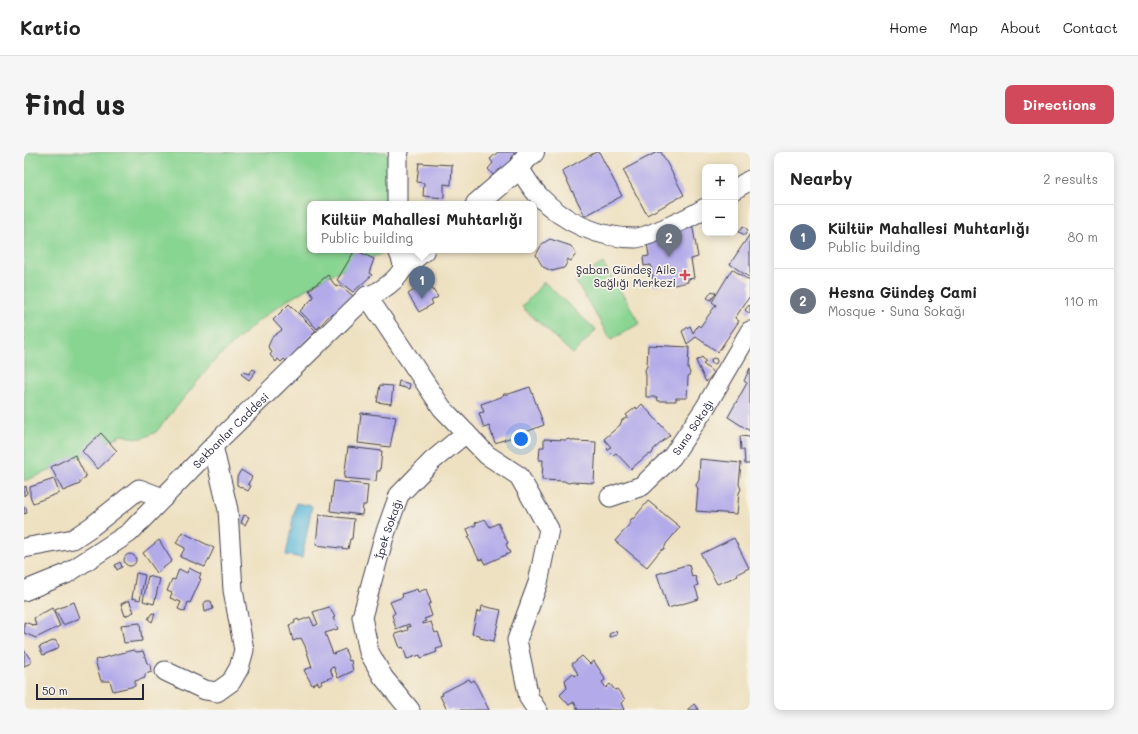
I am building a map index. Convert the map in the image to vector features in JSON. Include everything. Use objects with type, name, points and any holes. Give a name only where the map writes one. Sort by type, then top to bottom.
[{"type":"main road","points":[[480,201],[526,160]]},
{"type":"main road","name":"Sekbanlar Caddesi","points":[[401,258],[415,253]]},
{"type":"street","points":[[397,201],[397,158],[400,152]]},
{"type":"street","points":[[526,160],[538,195],[564,218],[596,232],[636,238],[689,218],[702,210]]},
{"type":"street","points":[[738,187],[750,180]]},
{"type":"street","name":"Sekbanlar Caddesi","points":[[24,591],[66,574],[129,533],[213,446],[367,296],[375,295],[401,274],[401,258]]},
{"type":"street","points":[[367,296],[442,408],[487,455],[519,476],[549,529],[538,583],[517,640],[529,698],[536,710]]},
{"type":"street","name":"Suna Sokağı","points":[[610,496],[642,486],[672,457],[705,408],[750,331]]},
{"type":"street","name":"İpek Sokağı","points":[[410,710],[383,677],[368,652],[362,617],[384,537],[399,495],[432,461],[466,433]]},
{"type":"street","points":[[165,671],[205,690],[217,692],[230,682],[239,668],[244,650],[233,590],[228,510],[213,446]]},
{"type":"street","points":[[24,548],[73,539],[91,528],[139,489],[163,498]]},
{"type":"green space","points":[[24,152],[386,152],[393,167],[394,201],[307,201],[307,253],[383,253],[326,277],[280,305],[257,322],[215,360],[156,432],[143,438],[121,435],[69,463],[24,481]]},
{"type":"green space","points":[[603,263],[640,323],[611,340],[575,280]]},
{"type":"green space","points":[[544,282],[596,330],[573,354],[522,307]]},
{"type":"water","points":[[296,503],[312,506],[302,558],[286,555]]},
{"type":"building","points":[[498,152],[522,152],[495,177],[488,169],[493,163],[490,159]]},
{"type":"building","points":[[596,152],[599,152],[622,196],[585,216],[562,171]]},
{"type":"building","points":[[657,152],[661,152],[684,195],[647,215],[623,170]]},
{"type":"building","points":[[419,163],[452,165],[451,185],[444,184],[444,198],[423,196],[424,183],[417,182]]},
{"type":"building","points":[[692,223],[698,257],[691,259],[694,278],[688,279],[688,282],[674,285],[673,282],[654,286],[651,265],[644,266],[643,257],[649,256],[646,236]]},
{"type":"building","points":[[743,226],[748,230],[745,235],[739,232]]},
{"type":"building","points":[[750,234],[750,278],[730,264]]},
{"type":"building","points":[[550,239],[571,246],[576,254],[571,261],[567,259],[567,263],[564,268],[552,271],[543,267],[536,255],[542,244]]},
{"type":"building","points":[[353,253],[361,253],[374,259],[369,273],[372,275],[353,292],[337,280]]},
{"type":"building","points":[[732,269],[750,281],[750,296],[735,318],[739,321],[718,352],[696,337],[687,344],[682,331],[690,326],[693,333],[698,325],[700,327],[716,305],[712,302]]},
{"type":"building","points":[[328,275],[336,287],[340,285],[353,296],[334,316],[331,314],[317,329],[300,311],[314,297],[309,290]]},
{"type":"building","points":[[429,284],[438,297],[431,301],[433,304],[419,312],[408,294],[420,286],[422,289]]},
{"type":"building","points":[[712,291],[716,293],[711,300],[707,298]]},
{"type":"building","points":[[289,304],[316,331],[286,361],[284,359],[281,362],[278,359],[276,362],[270,355],[272,352],[268,347],[272,337],[282,330],[273,320]]},
{"type":"building","points":[[750,305],[750,314],[745,310]]},
{"type":"building","points":[[648,345],[689,347],[688,368],[690,373],[688,377],[687,398],[676,398],[676,401],[658,401],[657,397],[646,397],[645,370],[647,366]]},
{"type":"building","points":[[702,357],[706,362],[703,364],[714,373],[706,382],[696,361]]},
{"type":"building","points":[[714,358],[717,361],[714,364],[711,361]]},
{"type":"building","points":[[750,368],[750,431],[728,417],[747,383],[744,381]]},
{"type":"building","points":[[253,369],[256,371],[249,380],[241,374],[243,372],[249,374]]},
{"type":"building","points":[[399,381],[410,384],[409,389],[398,386]]},
{"type":"building","points":[[380,385],[393,386],[391,404],[377,402]]},
{"type":"building","points":[[530,387],[544,425],[523,433],[520,436],[515,436],[495,443],[489,426],[484,428],[479,413],[484,412],[481,404],[501,397],[504,394],[509,394]]},
{"type":"building","points":[[642,404],[670,435],[654,449],[652,454],[647,455],[631,469],[616,453],[613,455],[607,449],[611,447],[604,439],[620,425],[622,420],[628,417],[626,415],[636,407],[637,409]]},
{"type":"building","points":[[361,413],[396,417],[390,447],[358,443]]},
{"type":"building","points":[[101,433],[117,451],[98,469],[82,451]]},
{"type":"building","points":[[740,436],[750,437],[750,464],[745,464],[744,450],[741,450]]},
{"type":"building","points":[[544,439],[569,439],[575,441],[596,442],[594,483],[568,483],[564,481],[542,480],[543,460],[539,460],[540,447],[544,447]]},
{"type":"building","points":[[348,447],[382,451],[380,471],[377,471],[376,481],[344,478]]},
{"type":"building","points":[[75,455],[86,477],[80,481],[80,484],[63,491],[51,467]]},
{"type":"building","points":[[700,459],[741,463],[739,484],[741,489],[739,493],[737,514],[696,511],[698,489],[696,485],[699,480]]},
{"type":"building","points":[[241,470],[252,477],[248,484],[251,486],[248,491],[237,485],[237,477]]},
{"type":"building","points":[[54,479],[59,493],[33,503],[30,496],[30,487]]},
{"type":"building","points":[[334,481],[368,485],[366,505],[363,505],[362,515],[330,511]]},
{"type":"building","points":[[26,486],[27,493],[24,496],[24,487]]},
{"type":"building","points":[[648,501],[680,527],[666,544],[664,549],[660,551],[647,567],[615,541],[629,525],[631,519],[634,518]]},
{"type":"building","points":[[26,507],[27,513],[24,514],[24,508]]},
{"type":"building","points":[[244,515],[249,517],[245,525],[241,523]]},
{"type":"building","points":[[319,515],[354,519],[352,539],[350,539],[348,549],[316,545]]},
{"type":"building","points":[[485,519],[490,527],[498,523],[508,543],[506,544],[510,553],[485,564],[482,559],[479,560],[468,537],[470,536],[467,529],[476,525],[475,523]]},
{"type":"building","points":[[182,532],[214,548],[205,567],[180,557],[185,548],[176,543]]},
{"type":"building","points":[[734,538],[749,568],[737,574],[738,576],[717,584],[701,554]]},
{"type":"building","points":[[159,540],[172,561],[157,573],[143,553]]},
{"type":"building","points":[[128,554],[132,554],[136,560],[132,566],[128,566],[124,562],[124,558]]},
{"type":"building","points":[[120,562],[122,567],[117,570],[115,565]]},
{"type":"building","points":[[689,564],[692,577],[695,576],[698,585],[695,586],[699,599],[668,608],[657,574]]},
{"type":"building","points":[[189,568],[201,574],[199,578],[201,579],[190,603],[188,602],[185,612],[178,609],[181,602],[170,598],[172,593],[167,591],[172,579],[175,580],[179,569],[187,573]]},
{"type":"building","points":[[136,573],[145,575],[140,600],[132,598]]},
{"type":"building","points":[[148,576],[160,579],[154,604],[143,601]]},
{"type":"building","points":[[417,589],[418,592],[426,589],[431,603],[428,604],[432,616],[424,619],[426,621],[423,622],[423,624],[431,622],[435,633],[438,632],[443,647],[436,649],[437,652],[421,658],[420,655],[407,659],[403,647],[400,648],[395,634],[408,630],[407,627],[410,627],[409,624],[396,629],[392,615],[395,613],[390,602],[403,597],[402,594]]},
{"type":"building","points":[[129,600],[134,612],[125,616],[121,604]]},
{"type":"building","points":[[206,601],[211,601],[213,609],[205,612],[204,604]]},
{"type":"building","points":[[74,602],[80,618],[63,625],[55,610]]},
{"type":"building","points":[[482,606],[501,610],[494,641],[480,638],[480,635],[472,634],[477,611],[481,612]]},
{"type":"building","points":[[329,607],[335,617],[333,618],[338,629],[325,633],[333,654],[345,649],[349,661],[351,660],[353,671],[338,678],[334,667],[330,668],[333,677],[321,681],[322,683],[319,685],[318,682],[312,685],[304,670],[312,667],[305,646],[301,638],[293,641],[289,625],[295,623],[294,621],[298,619],[299,621],[310,617],[314,626],[318,624],[313,612]]},
{"type":"building","points":[[52,608],[60,626],[36,638],[24,633],[24,622],[36,626],[34,618]]},
{"type":"building","points":[[152,613],[155,614],[152,622],[148,619]]},
{"type":"building","points":[[140,623],[142,641],[124,643],[121,625]]},
{"type":"building","points":[[616,631],[617,635],[610,637],[609,634]]},
{"type":"building","points":[[55,640],[59,646],[57,649],[43,655],[39,647]]},
{"type":"building","points":[[24,650],[31,660],[31,663],[24,666]]},
{"type":"building","points":[[133,650],[137,652],[143,651],[147,663],[151,665],[152,672],[145,674],[145,678],[135,681],[135,686],[113,691],[110,681],[101,681],[95,660]]},
{"type":"building","points":[[582,656],[590,664],[594,661],[603,675],[605,680],[602,682],[606,688],[610,684],[615,690],[617,689],[625,699],[621,703],[624,710],[578,710],[574,702],[569,705],[560,695],[567,688],[565,680],[573,673],[575,676],[578,674],[572,664]]},
{"type":"building","points":[[469,679],[471,682],[474,680],[489,710],[447,710],[440,696],[443,695],[442,693]]},
{"type":"building","points":[[694,704],[699,710],[687,710]]},
{"type":"place","name":"Hesna Gündeş Cami","points":[[669,257]]},
{"type":"place","name":"Şaban Gündeş Aile Sağlığı Merkezi","points":[[685,275]]},
{"type":"place","name":"Kültür Mahallesi Muhtarlığı","points":[[422,299]]}]
